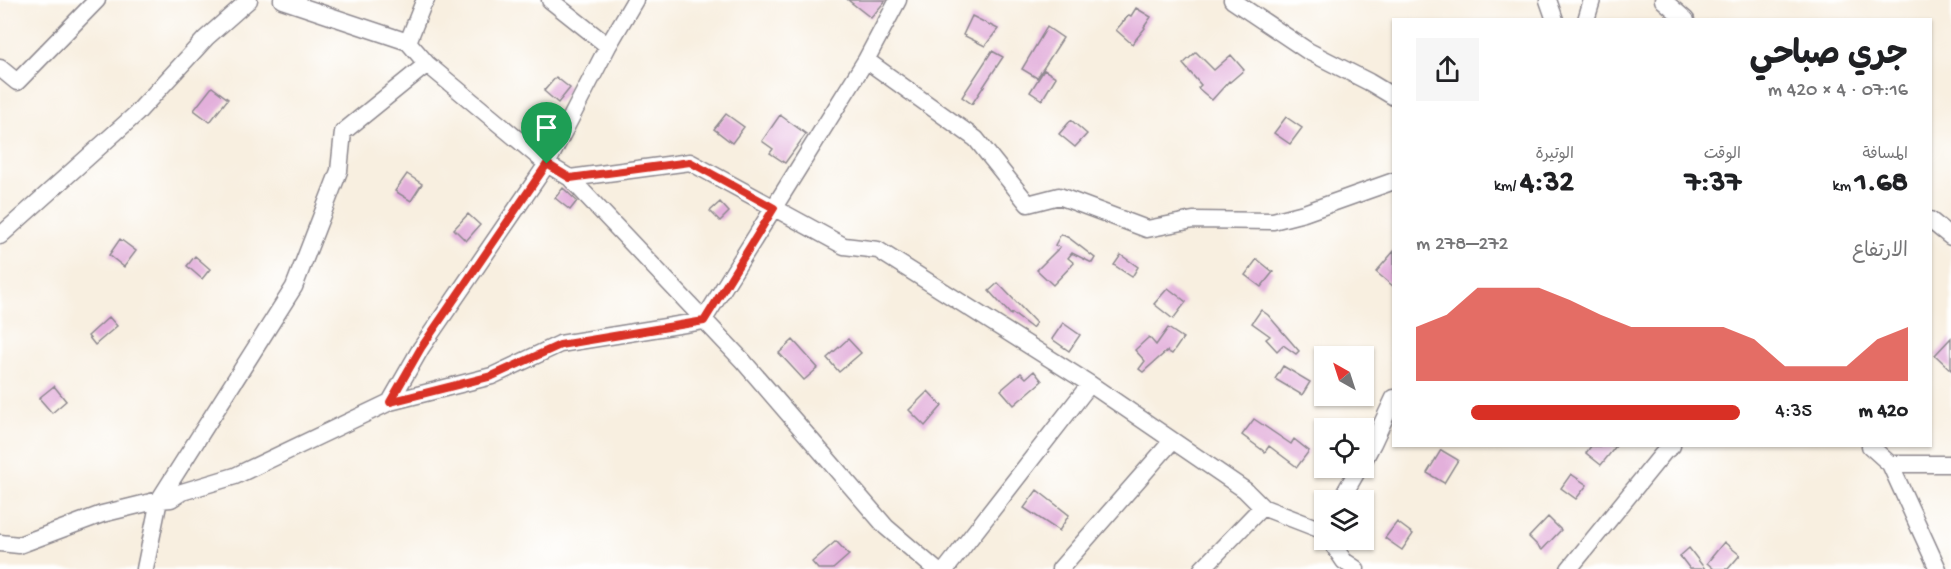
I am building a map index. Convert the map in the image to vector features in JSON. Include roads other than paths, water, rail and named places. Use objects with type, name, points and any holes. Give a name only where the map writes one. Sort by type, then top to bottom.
[{"type":"street","points":[[0,68],[17,82],[97,0]]},
{"type":"street","points":[[0,236],[136,114],[206,38],[249,0]]},
{"type":"street","points":[[282,0],[408,42],[427,64],[547,164],[570,178],[743,361],[886,527],[935,569]]},
{"type":"street","points":[[408,42],[426,0]]},
{"type":"street","points":[[550,0],[608,46]]},
{"type":"street","points":[[390,402],[421,348],[547,164],[608,46],[635,0]]},
{"type":"street","points":[[0,543],[19,545],[102,514],[171,499],[182,492],[235,476],[390,402],[492,376],[560,345],[704,321],[866,60],[898,0]]},
{"type":"street","points":[[1232,0],[1308,51],[1392,96]]},
{"type":"street","points":[[1548,0],[1554,18]]},
{"type":"street","points":[[1587,18],[1592,0]]},
{"type":"street","points":[[1663,0],[1684,18]]},
{"type":"street","points":[[866,60],[976,139],[1028,204],[1059,196],[1147,229],[1193,220],[1273,221],[1304,213],[1392,182]]},
{"type":"street","points":[[145,569],[159,500],[294,287],[339,171],[344,132],[427,64]]},
{"type":"street","points":[[570,178],[690,162],[844,246],[878,250],[1090,384],[1245,490],[1262,507],[1314,527]]},
{"type":"street","points":[[1932,222],[1951,237]]},
{"type":"street","points":[[946,569],[1090,384]]},
{"type":"street","points":[[1374,439],[1392,402]]},
{"type":"street","points":[[1060,569],[1172,441]]},
{"type":"street","points":[[1569,569],[1671,447]]},
{"type":"street","points":[[1871,447],[1890,464],[1938,569]]},
{"type":"street","points":[[1890,464],[1951,464]]},
{"type":"street","points":[[1202,569],[1262,507]]},
{"type":"street","points":[[1336,550],[1344,566]]}]
